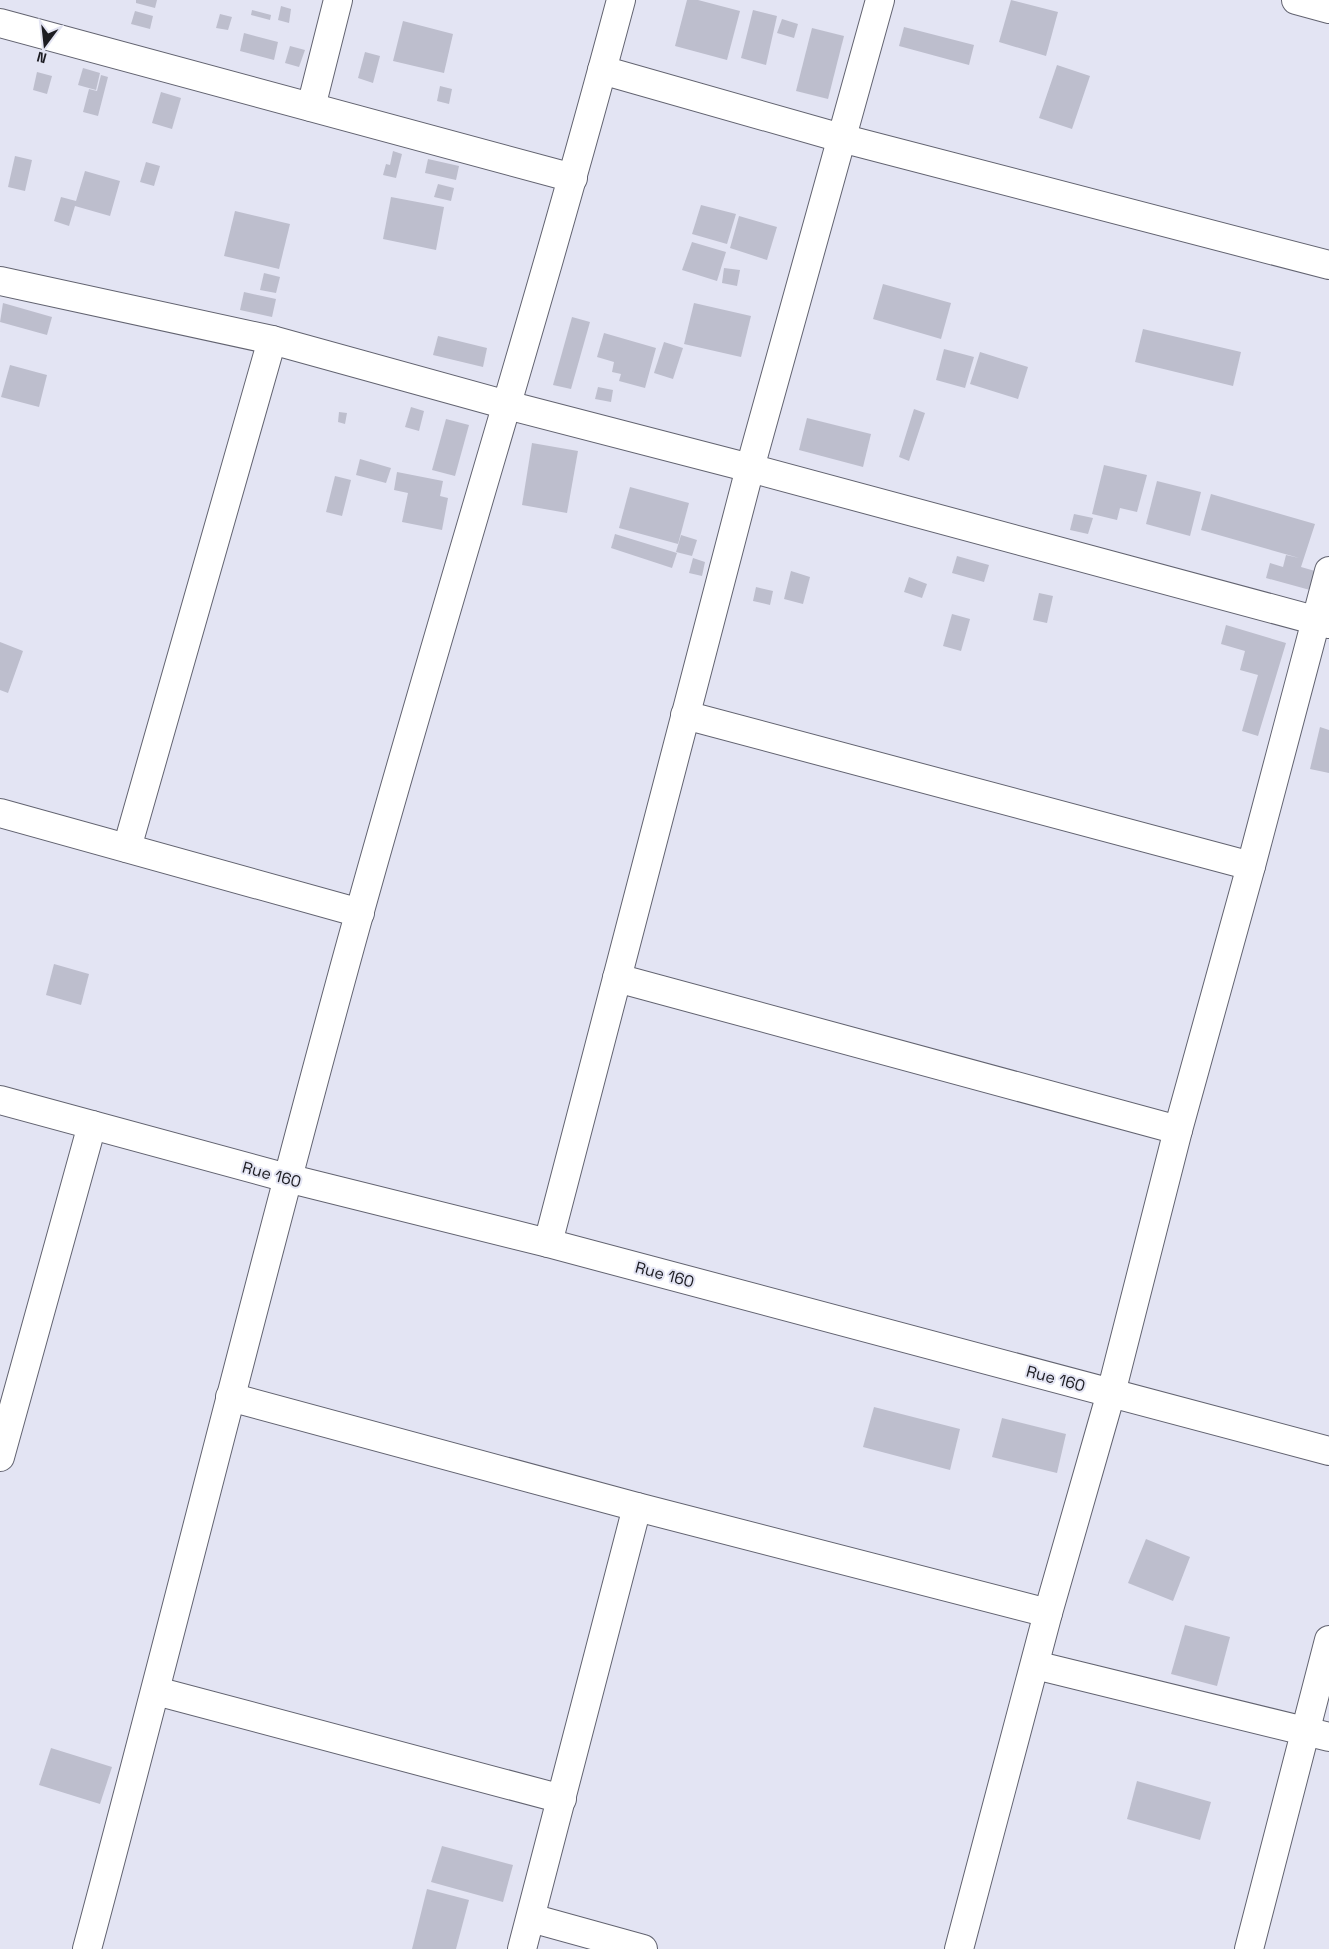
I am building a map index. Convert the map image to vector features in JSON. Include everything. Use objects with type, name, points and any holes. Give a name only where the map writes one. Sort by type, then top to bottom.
[{"type":"street","points":[[310,107],[338,0]]},
{"type":"street","points":[[87,1949],[156,1691],[230,1397],[360,913],[573,178],[621,0]]},
{"type":"street","points":[[548,1244],[684,715],[750,468],[880,0]]},
{"type":"street","points":[[1296,0],[1329,9]]},
{"type":"street","points":[[0,23],[573,178]]},
{"type":"street","points":[[602,70],[841,138],[1329,265]]},
{"type":"street","points":[[0,281],[272,340],[507,405],[750,468],[1322,622]]},
{"type":"street","points":[[127,848],[272,340]]},
{"type":"street","points":[[959,1949],[1048,1613],[1111,1393],[1178,1130],[1251,866],[1322,622],[1329,571]]},
{"type":"street","points":[[684,715],[1251,866]]},
{"type":"street","points":[[0,813],[360,913]]},
{"type":"street","points":[[617,978],[1178,1130]]},
{"type":"street","name":"Rue 160","points":[[0,1100],[288,1178],[548,1244],[1329,1450]]},
{"type":"street","points":[[0,1457],[10,1384],[92,1125]]},
{"type":"street","points":[[230,1397],[637,1508],[1048,1613]]},
{"type":"street","points":[[522,1949],[637,1508]]},
{"type":"street","points":[[1249,1949],[1317,1734],[1329,1640]]},
{"type":"street","points":[[1035,1665],[1317,1734]]},
{"type":"street","points":[[156,1691],[562,1800]]},
{"type":"street","points":[[531,1918],[643,1949]]},
{"type":"building","points":[[136,0],[157,0],[155,8],[136,3]]},
{"type":"building","points":[[687,0],[698,0],[740,11],[727,60],[675,46]]},
{"type":"building","points":[[1011,0],[1058,12],[1046,56],[999,42]]},
{"type":"building","points":[[281,6],[291,9],[289,23],[278,20]]},
{"type":"building","points":[[252,10],[271,15],[270,20],[251,15]]},
{"type":"building","points":[[753,10],[777,16],[766,65],[741,58]]},
{"type":"building","points":[[135,11],[153,16],[150,29],[131,24]]},
{"type":"building","points":[[220,14],[232,17],[228,30],[216,28]]},
{"type":"building","points":[[782,19],[798,24],[794,38],[777,33]]},
{"type":"building","points":[[403,21],[453,34],[444,73],[393,61]]},
{"type":"building","points":[[904,27],[974,45],[969,65],[899,46]]},
{"type":"building","points":[[812,28],[844,36],[828,99],[796,91]]},
{"type":"building","points":[[244,33],[278,42],[274,60],[240,51]]},
{"type":"building","points":[[290,46],[305,50],[299,67],[285,63]]},
{"type":"building","points":[[365,52],[380,56],[373,83],[358,78]]},
{"type":"building","points":[[1057,65],[1090,76],[1072,129],[1039,118]]},
{"type":"building","points":[[83,68],[100,73],[96,90],[78,85]]},
{"type":"building","points":[[37,72],[52,76],[47,94],[33,90]]},
{"type":"building","points":[[101,75],[108,77],[98,116],[83,112],[89,89],[97,91]]},
{"type":"building","points":[[440,86],[452,89],[449,104],[437,101]]},
{"type":"building","points":[[161,92],[181,98],[172,129],[152,123]]},
{"type":"building","points":[[393,151],[402,154],[396,178],[383,175],[386,164],[390,165]]},
{"type":"building","points":[[15,156],[32,160],[25,191],[8,187]]},
{"type":"building","points":[[428,159],[459,166],[456,180],[425,173]]},
{"type":"building","points":[[146,162],[160,166],[154,186],[140,182]]},
{"type":"building","points":[[85,171],[120,181],[110,216],[75,206],[69,226],[54,221],[61,197],[76,201]]},
{"type":"building","points":[[438,184],[454,188],[451,201],[434,197]]},
{"type":"building","points":[[391,197],[444,207],[436,250],[383,239]]},
{"type":"building","points":[[701,205],[736,214],[727,244],[692,234]]},
{"type":"building","points":[[235,211],[290,224],[279,269],[224,256]]},
{"type":"building","points":[[739,216],[777,227],[767,260],[730,248]]},
{"type":"building","points":[[692,242],[726,252],[717,281],[682,270]]},
{"type":"building","points":[[724,268],[740,270],[737,286],[722,283]]},
{"type":"building","points":[[264,273],[280,277],[276,293],[260,290]]},
{"type":"building","points":[[883,284],[951,303],[941,339],[873,319]]},
{"type":"building","points":[[244,292],[276,299],[272,317],[240,310]]},
{"type":"building","points":[[3,303],[52,317],[47,335],[0,322]]},
{"type":"building","points":[[694,303],[751,316],[741,357],[684,344]]},
{"type":"building","points":[[572,317],[590,322],[571,389],[553,385]]},
{"type":"building","points":[[1143,329],[1241,352],[1233,386],[1135,362]]},
{"type":"building","points":[[604,333],[656,348],[645,388],[619,381],[621,374],[612,372],[614,362],[597,357]]},
{"type":"building","points":[[438,336],[487,348],[483,367],[433,355]]},
{"type":"building","points":[[664,342],[683,348],[673,379],[654,373]]},
{"type":"building","points":[[944,349],[974,357],[965,388],[936,380]]},
{"type":"building","points":[[980,352],[1028,367],[1018,399],[970,384]]},
{"type":"building","points":[[10,365],[47,375],[39,407],[1,397]]},
{"type":"building","points":[[598,387],[613,390],[611,402],[595,399]]},
{"type":"building","points":[[411,407],[424,411],[419,431],[405,427]]},
{"type":"building","points":[[914,409],[925,413],[909,461],[899,457]]},
{"type":"building","points":[[339,412],[347,413],[345,424],[338,422]]},
{"type":"building","points":[[807,418],[871,434],[863,467],[799,450]]},
{"type":"building","points":[[446,419],[469,425],[455,476],[432,470]]},
{"type":"building","points":[[532,443],[578,451],[567,513],[522,505]]},
{"type":"building","points":[[360,459],[391,468],[386,483],[356,475]]},
{"type":"building","points":[[1104,465],[1147,475],[1137,512],[1120,508],[1117,520],[1092,514]]},
{"type":"building","points":[[397,472],[443,481],[440,496],[448,498],[442,530],[402,522],[408,493],[394,490]]},
{"type":"building","points":[[335,476],[351,480],[342,516],[326,512]]},
{"type":"building","points":[[1157,481],[1201,492],[1190,536],[1146,524]]},
{"type":"building","points":[[630,487],[689,503],[678,544],[619,528]]},
{"type":"building","points":[[1211,494],[1315,524],[1301,567],[1315,571],[1310,590],[1266,578],[1270,563],[1283,567],[1286,555],[1299,558],[1201,530]]},
{"type":"building","points":[[1074,514],[1093,518],[1088,534],[1070,530]]},
{"type":"building","points":[[615,534],[677,553],[672,568],[611,548]]},
{"type":"building","points":[[681,535],[697,540],[692,556],[676,552]]},
{"type":"building","points":[[957,556],[989,565],[984,582],[952,573]]},
{"type":"building","points":[[693,558],[705,562],[702,576],[689,573]]},
{"type":"building","points":[[791,571],[810,577],[803,604],[784,599]]},
{"type":"building","points":[[909,577],[927,584],[922,598],[904,592]]},
{"type":"building","points":[[756,587],[773,591],[770,605],[753,601]]},
{"type":"building","points":[[1039,593],[1053,596],[1047,623],[1033,620]]},
{"type":"building","points":[[952,614],[970,619],[961,651],[943,646]]},
{"type":"building","points":[[1226,625],[1286,643],[1258,736],[1242,731],[1258,675],[1240,670],[1245,651],[1221,644]]},
{"type":"building","points":[[0,642],[23,651],[8,693],[0,690]]},
{"type":"building","points":[[1320,727],[1329,730],[1329,773],[1310,769]]},
{"type":"building","points":[[54,964],[89,974],[81,1005],[46,995]]},
{"type":"building","points":[[874,1407],[960,1429],[950,1470],[863,1447]]},
{"type":"building","points":[[1002,1418],[1066,1434],[1057,1473],[992,1457]]},
{"type":"building","points":[[1146,1539],[1190,1557],[1173,1601],[1128,1583]]},
{"type":"building","points":[[1185,1625],[1230,1637],[1217,1686],[1171,1674]]},
{"type":"building","points":[[51,1748],[112,1767],[100,1804],[39,1785]]},
{"type":"building","points":[[1137,1781],[1211,1802],[1200,1840],[1127,1819]]},
{"type":"building","points":[[442,1846],[513,1865],[503,1902],[431,1882]]},
{"type":"building","points":[[427,1889],[469,1900],[456,1949],[412,1949]]}]
